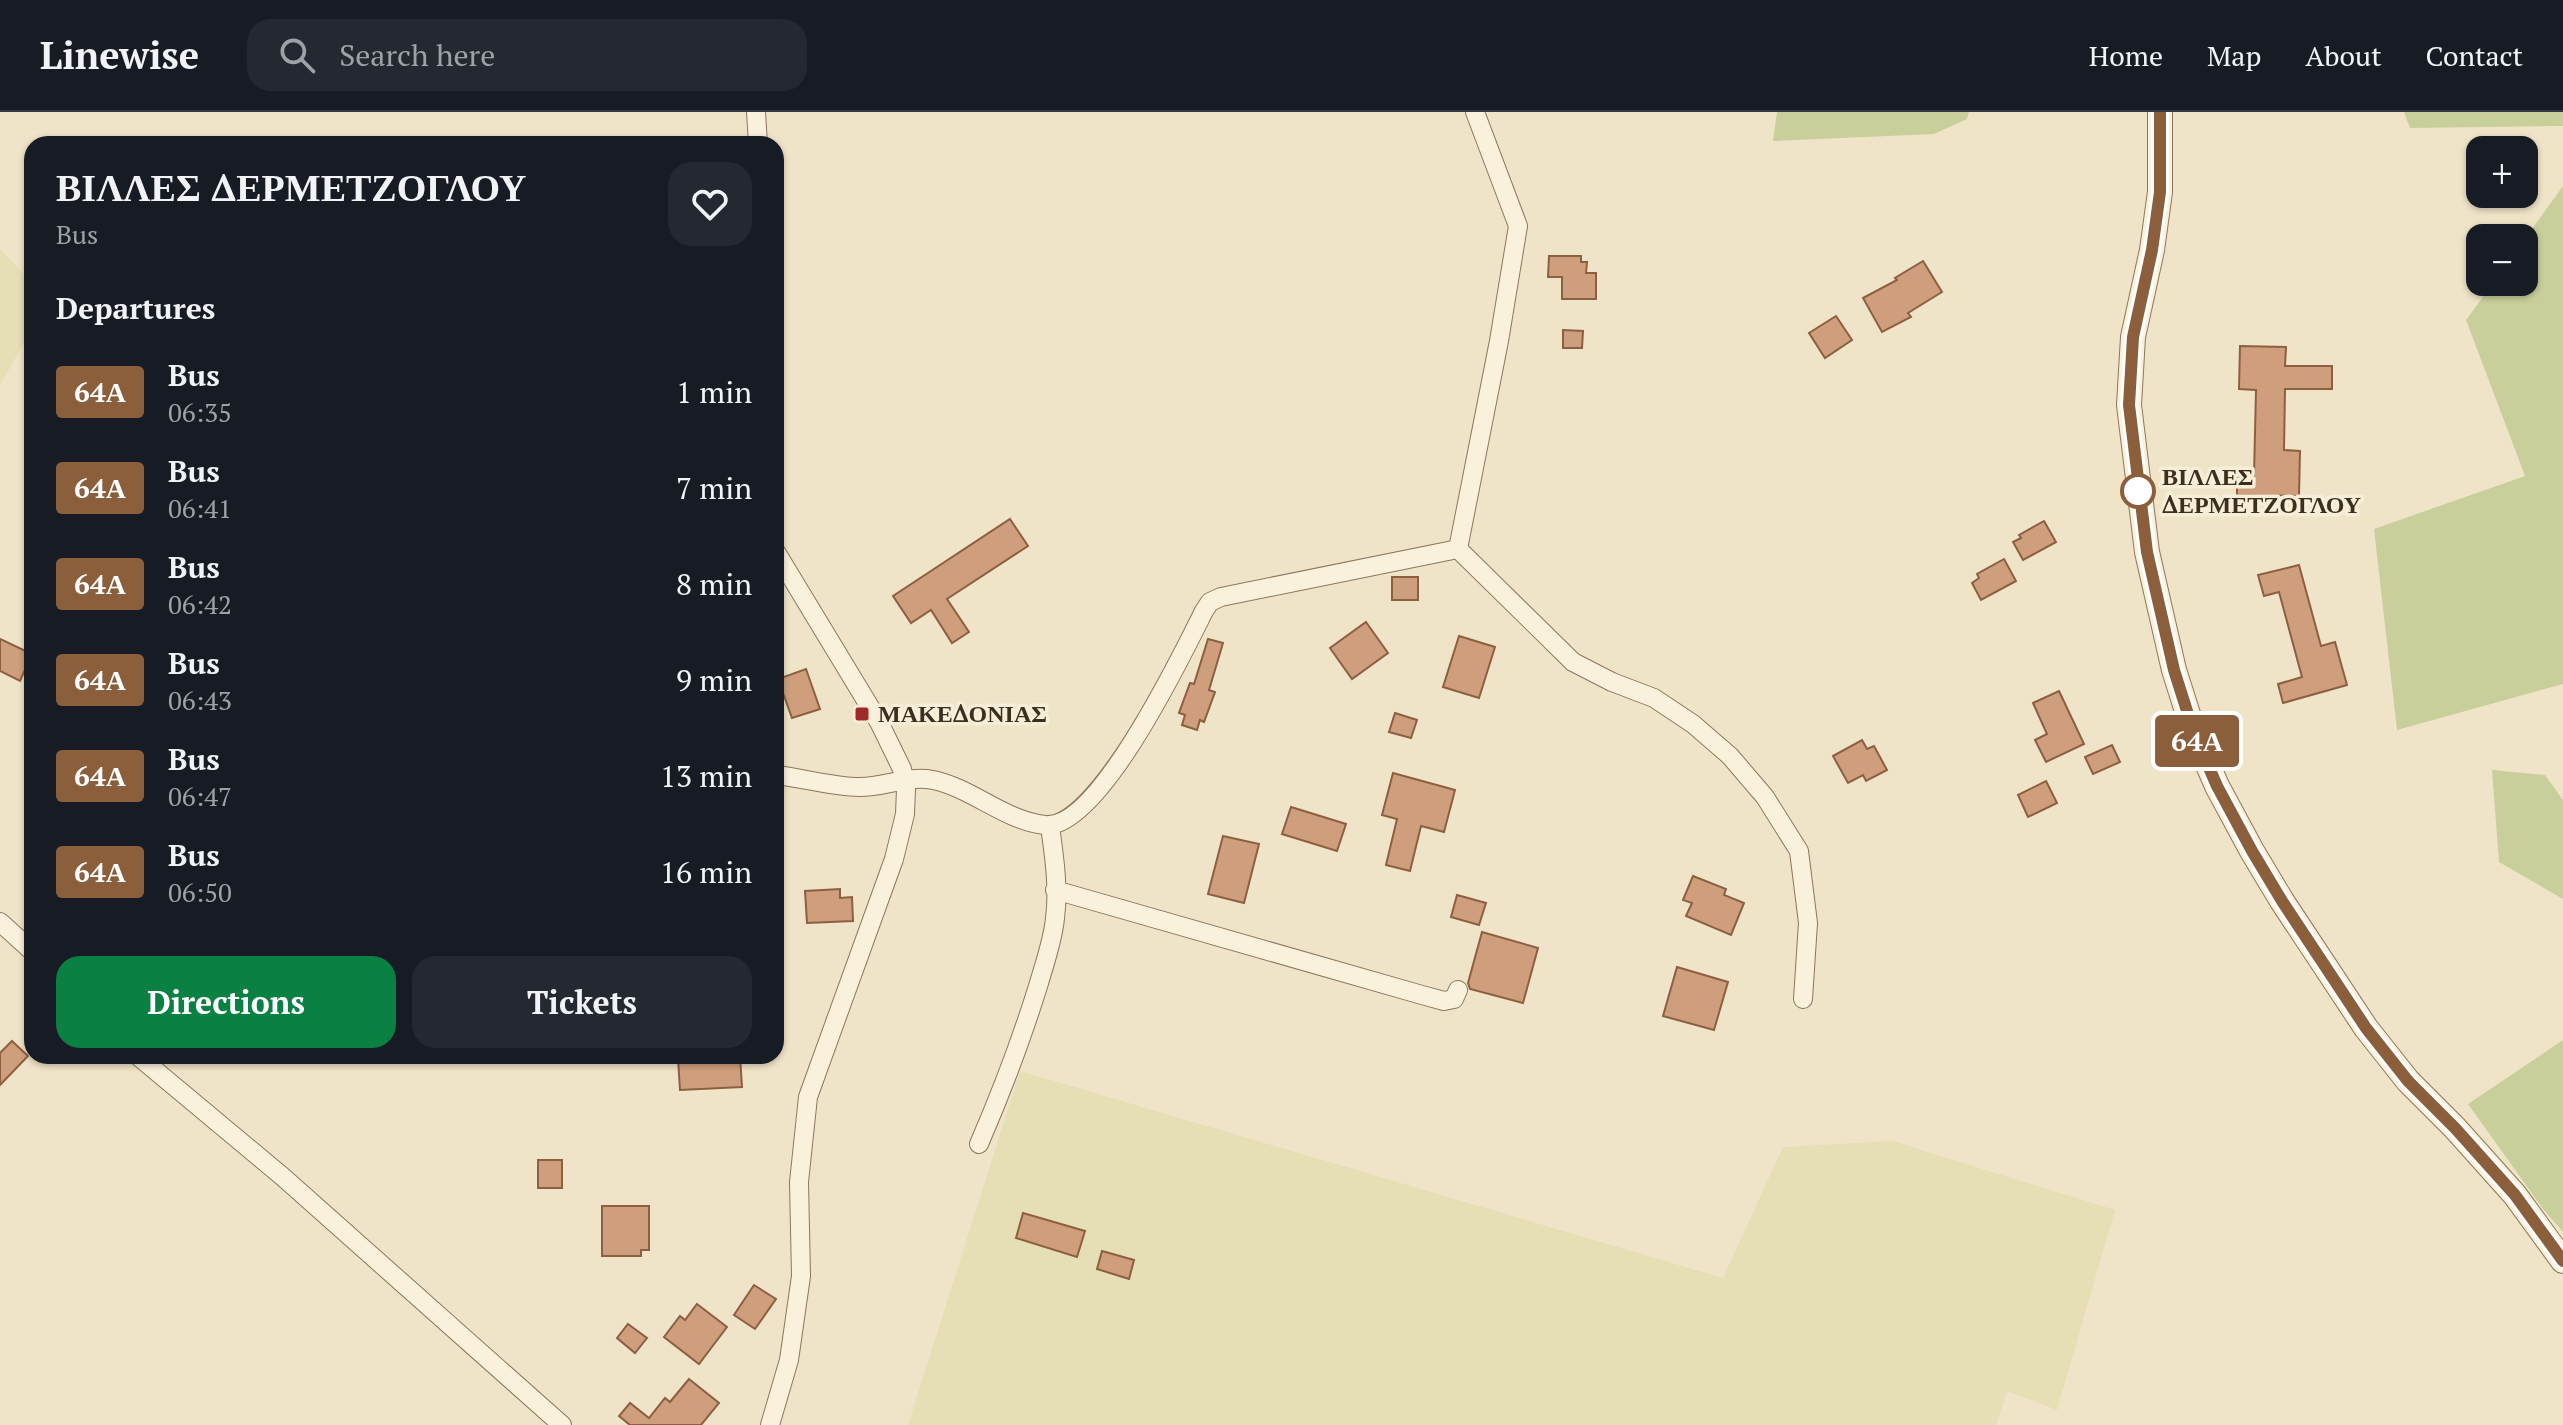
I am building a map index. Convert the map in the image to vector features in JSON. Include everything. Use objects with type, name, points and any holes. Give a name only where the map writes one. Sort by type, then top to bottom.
[{"type":"street","points":[[756,112],[758,136]]},
{"type":"street","points":[[1458,549],[1518,226],[1475,112]]},
{"type":"street","points":[[2160,112],[2160,192],[2152,250],[2133,337],[2129,405],[2147,552],[2174,670],[2194,733],[2217,786],[2252,851],[2366,1028],[2408,1081],[2515,1195],[2563,1261]]},
{"type":"street","points":[[784,776],[862,787],[905,779],[934,780],[1018,817],[1050,826],[1069,818],[1080,809],[1136,737],[1210,602],[1221,597],[1458,549]]},
{"type":"street","points":[[1458,549],[1573,662],[1612,682],[1654,698],[1693,724],[1730,756],[1765,797],[1799,851],[1808,923],[1803,999]]},
{"type":"street","points":[[770,1425],[789,1360],[801,1276],[799,1182],[808,1097],[894,859],[905,814],[905,779],[899,762],[879,722],[784,565]]},
{"type":"street","points":[[979,1144],[1031,1008],[1053,932],[1056,915],[1050,826]]},
{"type":"street","points":[[1055,890],[1444,1001],[1454,999],[1458,990]]},
{"type":"street","points":[[0,922],[24,944]]},
{"type":"street","points":[[148,1064],[283,1177],[562,1425]]},
{"type":"shaded area","points":[[0,249],[24,274],[24,343],[0,385]]},
{"type":"shaded area","points":[[1020,1071],[1723,1278],[1783,1147],[1892,1141],[2115,1210],[2057,1410],[2007,1391],[1996,1425],[908,1425]]},
{"type":"green space","points":[[1777,112],[1969,112],[1967,119],[1934,134],[1773,141]]},
{"type":"green space","points":[[2404,112],[2563,112],[2563,126],[2410,128]]},
{"type":"green space","points":[[2563,186],[2563,684],[2397,730],[2374,529],[2525,476],[2466,320],[2484,296],[2538,296],[2538,224],[2536,224]]},
{"type":"green space","points":[[2492,770],[2545,775],[2563,800],[2563,899],[2499,862]]},
{"type":"green space","points":[[2563,1040],[2563,1232],[2468,1104]]},
{"type":"building","points":[[1549,256],[1581,256],[1581,262],[1587,262],[1586,273],[1596,273],[1596,299],[1562,299],[1562,277],[1548,277]]},
{"type":"building","points":[[1923,261],[1942,292],[1908,313],[1911,317],[1882,332],[1863,298],[1897,280],[1895,278]]},
{"type":"building","points":[[1836,316],[1852,340],[1825,358],[1809,333]]},
{"type":"building","points":[[1563,330],[1583,331],[1582,348],[1563,348]]},
{"type":"building","points":[[2240,346],[2286,347],[2285,366],[2332,366],[2332,389],[2285,389],[2284,450],[2300,451],[2299,496],[2237,495],[2237,475],[2254,475],[2256,390],[2239,389]]},
{"type":"building","points":[[1010,519],[1028,546],[947,599],[969,632],[952,643],[931,610],[911,623],[893,596]]},
{"type":"building","points":[[2044,521],[2056,542],[2023,560],[2013,542],[2021,538],[2019,535]]},
{"type":"building","points":[[2004,559],[2016,581],[1981,600],[1972,583],[1979,578],[1977,574]]},
{"type":"building","points":[[2299,565],[2321,646],[2335,642],[2347,685],[2283,703],[2278,684],[2302,677],[2279,592],[2264,596],[2258,575]]},
{"type":"building","points":[[1392,577],[1418,577],[1418,600],[1392,600]]},
{"type":"building","points":[[1366,622],[1388,653],[1352,679],[1330,648]]},
{"type":"building","points":[[1459,636],[1495,647],[1479,698],[1443,687]]},
{"type":"building","points":[[0,639],[24,650],[24,672],[20,681],[0,671]]},
{"type":"building","points":[[1208,639],[1223,643],[1209,690],[1215,692],[1204,722],[1200,720],[1197,730],[1182,725],[1185,715],[1179,713],[1190,683],[1194,684]]},
{"type":"building","points":[[806,669],[820,709],[792,718],[784,696],[784,677]]},
{"type":"building","points":[[2059,691],[2084,744],[2046,762],[2035,740],[2047,734],[2033,703]]},
{"type":"building","points":[[1395,713],[1417,720],[1411,738],[1389,732]]},
{"type":"building","points":[[1862,740],[1867,749],[1874,746],[1887,770],[1866,781],[1863,775],[1848,783],[1833,756]]},
{"type":"building","points":[[2112,745],[2120,762],[2093,774],[2085,757]]},
{"type":"building","points":[[1393,773],[1455,790],[1444,832],[1421,826],[1410,871],[1386,865],[1397,819],[1382,815]]},
{"type":"building","points":[[2046,781],[2057,803],[2028,817],[2018,795]]},
{"type":"building","points":[[1291,807],[1346,824],[1337,851],[1282,834]]},
{"type":"building","points":[[1223,836],[1259,844],[1244,903],[1208,894]]},
{"type":"building","points":[[1693,876],[1726,889],[1724,895],[1744,903],[1731,935],[1686,916],[1692,903],[1683,900]]},
{"type":"building","points":[[840,889],[840,898],[852,897],[853,921],[807,923],[805,891]]},
{"type":"building","points":[[1457,895],[1486,903],[1479,925],[1451,917]]},
{"type":"building","points":[[1482,932],[1538,948],[1523,1003],[1470,989],[1468,983]]},
{"type":"building","points":[[1677,967],[1728,982],[1714,1030],[1663,1016]]},
{"type":"building","points":[[12,1041],[24,1052],[24,1060],[0,1085],[0,1053]]},
{"type":"building","points":[[678,1064],[741,1064],[742,1087],[680,1090]]},
{"type":"building","points":[[538,1160],[562,1160],[562,1188],[538,1188]]},
{"type":"building","points":[[602,1206],[649,1206],[649,1250],[641,1250],[641,1256],[602,1256]]},
{"type":"building","points":[[1023,1213],[1085,1231],[1077,1257],[1016,1238]]},
{"type":"building","points":[[1102,1251],[1134,1260],[1129,1279],[1097,1269]]},
{"type":"building","points":[[754,1285],[776,1299],[755,1329],[734,1315]]},
{"type":"building","points":[[697,1304],[727,1327],[699,1364],[664,1337],[680,1316],[685,1320]]},
{"type":"building","points":[[628,1324],[647,1338],[635,1353],[617,1338]]},
{"type":"building","points":[[689,1379],[719,1403],[701,1425],[630,1425],[619,1416],[630,1403],[649,1418],[665,1398],[670,1402]]},
{"type":"bus line","name":"64Α","points":[[2160,112],[2160,192],[2152,250],[2133,337],[2129,405],[2147,552],[2174,670],[2194,733],[2217,786],[2252,851],[2366,1028],[2408,1081],[2515,1195],[2563,1261]]},
{"type":"place","name":"ΒΙΛΛΕΣ ΔΕΡΜΕΤΖΟΓΛΟΥ","points":[[2138,491]]},
{"type":"place","name":"ΜΑΚΕΔΟΝΙΑΣ","points":[[862,714]]}]
